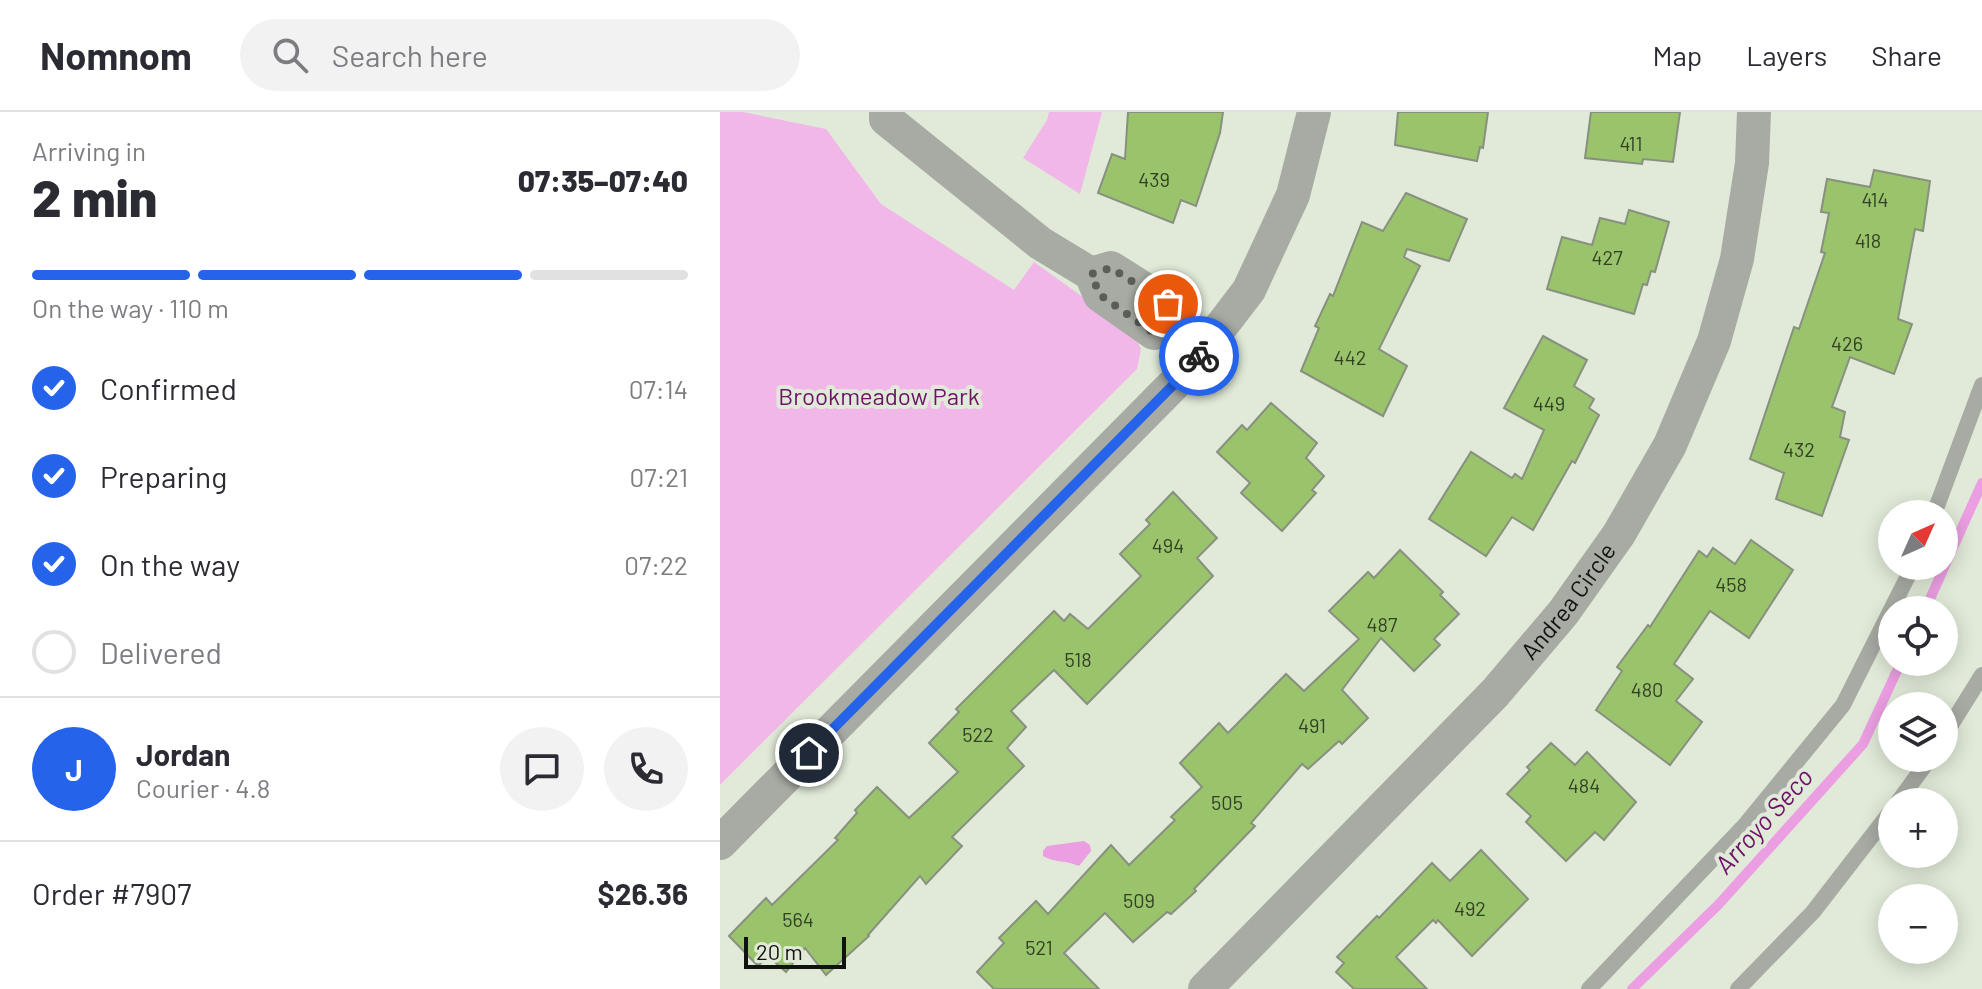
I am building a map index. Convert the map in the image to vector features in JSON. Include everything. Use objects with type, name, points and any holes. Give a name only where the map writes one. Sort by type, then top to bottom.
[{"type":"street","points":[[886,112],[886,119],[1040,243],[1091,274],[1111,268],[1168,304],[1173,326],[1203,351]]},
{"type":"street","points":[[720,843],[1187,371],[1249,290],[1293,195],[1314,112]]},
{"type":"street","name":"Andrea Circle","points":[[1205,989],[1495,693],[1563,613],[1619,534],[1670,445],[1714,341],[1737,259],[1752,163],[1754,112]]},
{"type":"lane","points":[[1939,500],[1982,385]]},
{"type":"lane","points":[[1589,989],[1745,825],[1843,705],[1906,580]]},
{"type":"lane","points":[[1958,714],[1982,675]]},
{"type":"lane","points":[[1738,989],[1813,912],[1878,828]]},
{"type":"green space","name":"Brookmeadow Park","points":[[720,112],[743,112],[826,129],[881,204],[1014,290],[1034,262],[1133,333],[1141,349],[1137,369],[720,785]]},
{"type":"green space","points":[[1049,112],[1102,112],[1080,194],[1023,158]]},
{"type":"shaded area","points":[[1084,841],[1090,845],[1091,851],[1079,866],[1043,856],[1047,846]]},
{"type":"building","points":[[1128,112],[1223,112],[1220,133],[1196,206],[1181,200],[1173,223],[1098,193],[1112,154],[1125,159]]},
{"type":"building","points":[[1398,112],[1488,112],[1483,148],[1480,147],[1477,161],[1395,145]]},
{"type":"building","points":[[1591,112],[1680,112],[1673,162],[1643,159],[1642,164],[1585,158]]},
{"type":"building","points":[[1874,170],[1930,181],[1923,231],[1915,229],[1898,319],[1912,324],[1894,374],[1850,357],[1832,407],[1845,412],[1840,437],[1849,440],[1822,516],[1776,499],[1784,473],[1750,459],[1794,327],[1799,329],[1825,253],[1821,252],[1829,213],[1821,212],[1827,179],[1870,187]]},
{"type":"building","points":[[1406,193],[1467,219],[1449,261],[1407,249],[1404,257],[1420,266],[1379,349],[1407,366],[1383,416],[1301,371],[1319,328],[1315,326],[1330,294],[1333,296],[1362,222],[1383,231]]},
{"type":"building","points":[[1629,210],[1669,222],[1655,272],[1651,271],[1647,285],[1643,284],[1634,314],[1547,289],[1562,237],[1592,245],[1600,218],[1625,224]]},
{"type":"building","points":[[1543,336],[1587,360],[1574,386],[1594,399],[1589,408],[1599,415],[1575,463],[1572,461],[1533,530],[1512,517],[1486,556],[1429,519],[1471,452],[1512,478],[1515,474],[1522,479],[1544,430],[1504,408]]},
{"type":"building","points":[[1271,403],[1317,443],[1306,458],[1324,476],[1312,490],[1316,493],[1282,531],[1241,493],[1250,483],[1217,452],[1242,425],[1247,430]]},
{"type":"building","points":[[1173,492],[1217,538],[1197,558],[1213,576],[1087,704],[1054,670],[1011,711],[1026,727],[1007,748],[1024,766],[952,837],[962,846],[926,884],[920,876],[869,936],[826,975],[805,948],[786,972],[768,956],[758,966],[729,936],[766,898],[772,905],[838,840],[835,838],[857,813],[855,810],[877,787],[909,818],[958,772],[929,743],[959,712],[956,709],[1054,611],[1064,621],[1070,614],[1088,629],[1141,576],[1120,554],[1150,524],[1146,520]]},
{"type":"building","points":[[1751,540],[1793,570],[1749,638],[1710,611],[1674,664],[1693,679],[1676,701],[1702,722],[1670,765],[1596,710],[1622,671],[1617,667],[1648,625],[1650,627],[1699,551],[1707,557],[1713,548],[1735,564]]},
{"type":"building","points":[[1400,550],[1443,592],[1440,595],[1459,614],[1434,639],[1440,645],[1414,671],[1381,638],[1342,690],[1368,718],[1342,744],[1339,741],[1308,769],[1302,764],[1251,823],[1255,826],[1194,889],[1196,891],[1133,942],[1105,913],[1064,953],[1099,989],[994,989],[977,972],[1004,943],[999,938],[1036,901],[1048,914],[1111,845],[1129,865],[1175,820],[1171,817],[1202,787],[1180,763],[1219,723],[1228,733],[1286,674],[1304,691],[1359,639],[1329,611],[1368,572],[1374,578]]},
{"type":"building","points":[[1551,743],[1575,765],[1587,752],[1636,802],[1604,840],[1595,832],[1566,861],[1526,822],[1531,816],[1507,794],[1530,770],[1527,767]]},
{"type":"building","points":[[1481,850],[1528,899],[1472,956],[1438,920],[1436,923],[1433,920],[1396,957],[1427,989],[1354,989],[1336,972],[1344,963],[1337,957],[1432,863],[1450,881]]},
{"type":"waterway","name":"Arroyo Seco","points":[[1931,596],[1982,483]]},
{"type":"waterway","name":"Arroyo Seco","points":[[1632,989],[1719,904],[1863,744],[1895,676]]},
{"type":"way so far","points":[[1168,304],[1111,268],[1091,274],[1100,295],[1154,333],[1173,326],[1203,351],[1199,356]]},
{"type":"route","points":[[809,753],[1199,356]]}]
